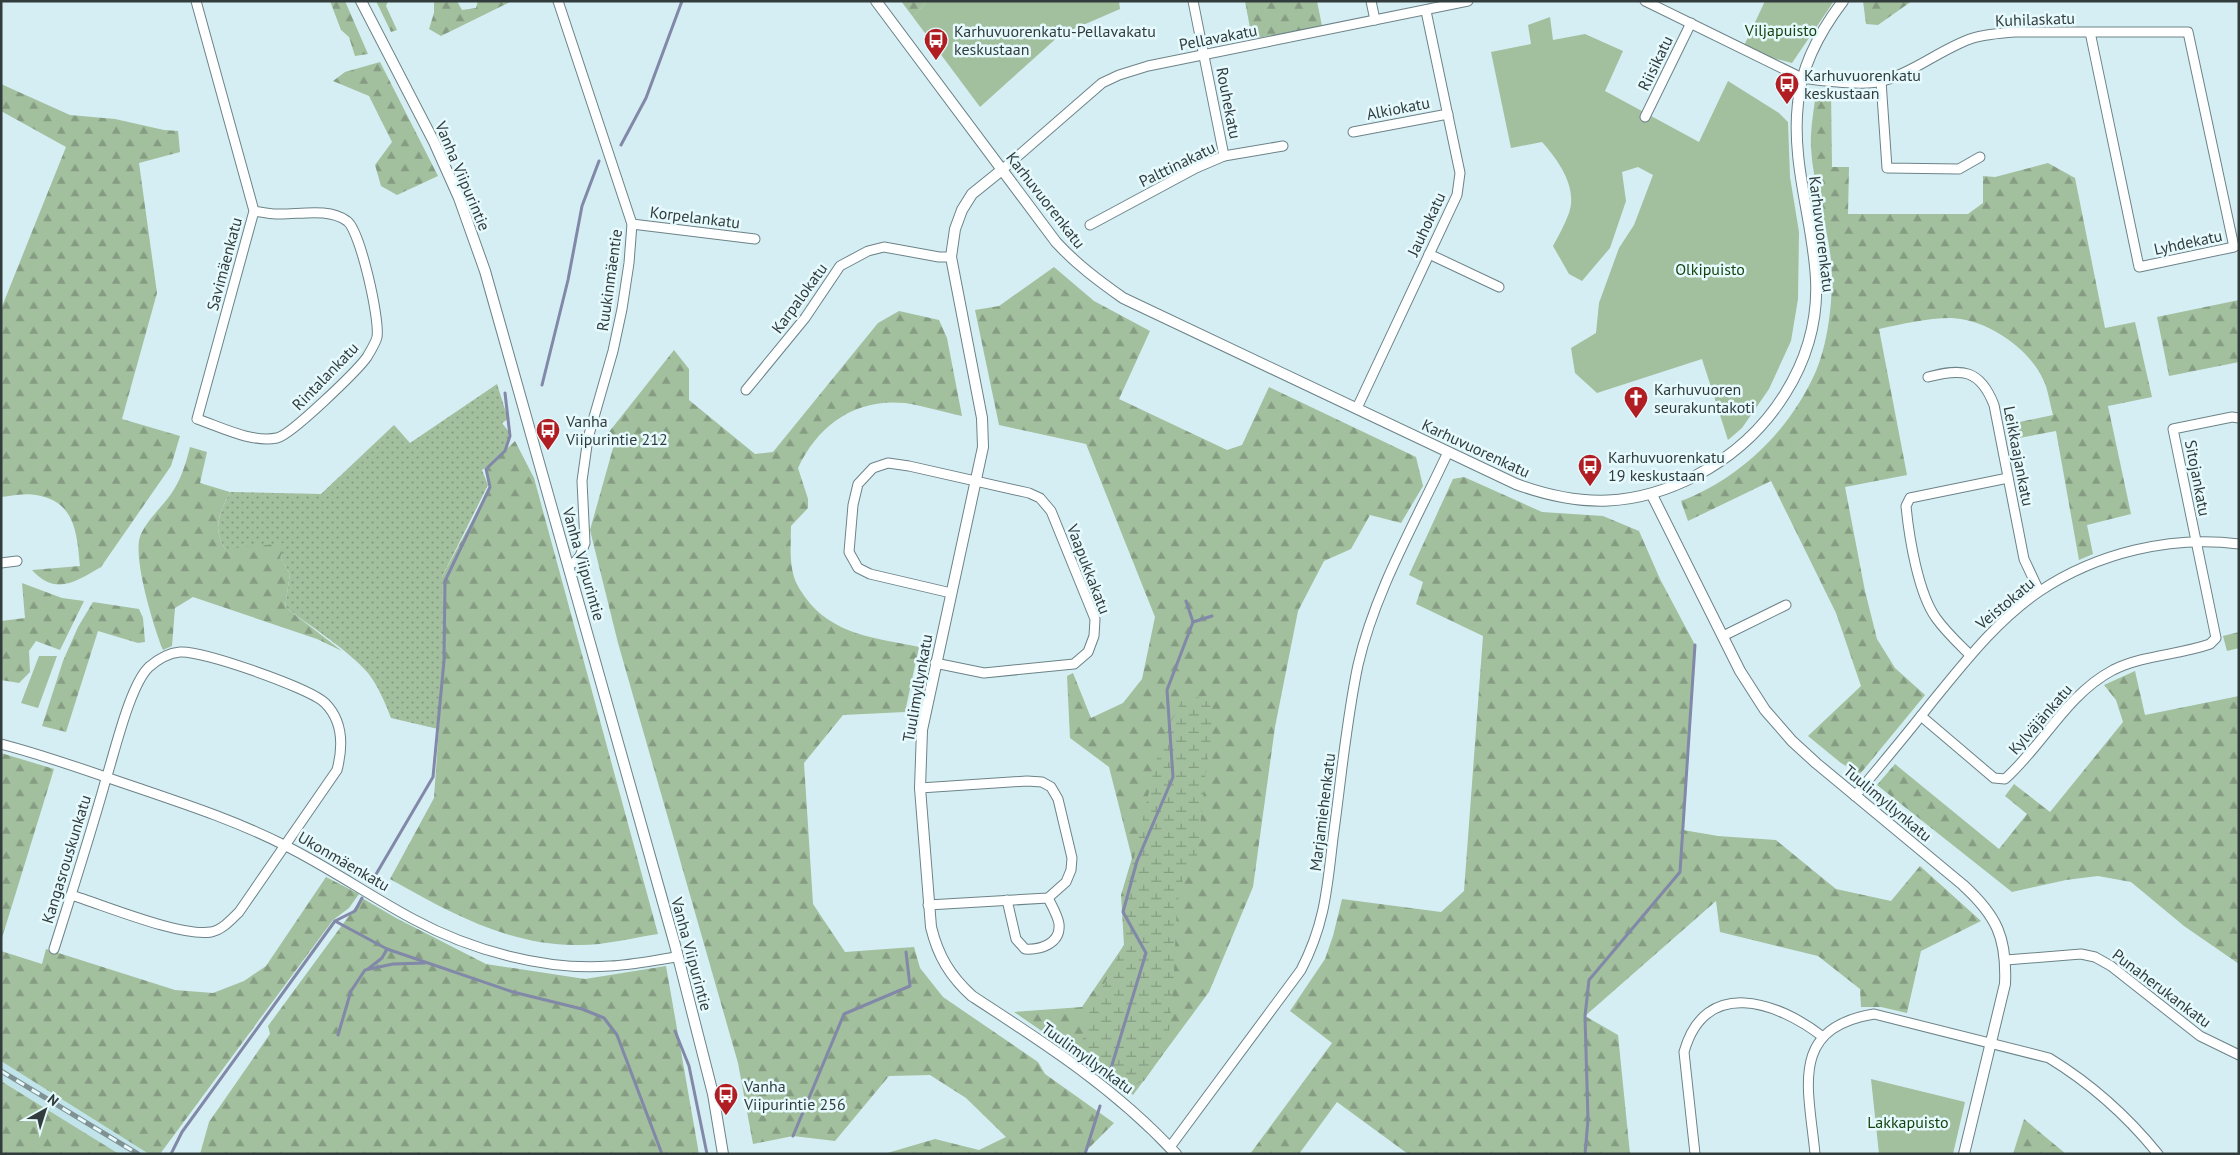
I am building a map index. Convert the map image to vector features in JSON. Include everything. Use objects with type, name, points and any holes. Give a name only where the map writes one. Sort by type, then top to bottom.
[{"type":"street","name":"Savimäenkatu","points":[[196,1],[254,211],[197,419]]},
{"type":"street","name":"Vanha Viipurintie","points":[[361,1],[434,142],[471,230],[500,325],[677,957],[713,1094],[723,1154]]},
{"type":"street","name":"Ruukinmäentie","points":[[558,1],[632,224],[630,263],[622,310],[613,351],[588,438],[582,481],[585,543],[580,556],[575,562],[568,565]]},
{"type":"street","name":"Karhuvuorenkatu","points":[[876,1],[1056,242],[1072,260],[1095,279],[1123,298],[1516,484],[1544,494],[1573,500],[1606,502],[1652,495],[1684,482],[1724,459],[1762,427],[1781,402],[1808,345],[1816,312],[1816,279],[1801,188],[1796,135],[1798,102],[1802,78],[1818,42],[1843,1]]},
{"type":"street","name":"Rouhekatu","points":[[1193,1],[1224,156]]},
{"type":"street","points":[[1371,1],[1375,20]]},
{"type":"street","name":"Pellavakatu","points":[[1003,169],[1102,83],[1133,70],[1468,1]]},
{"type":"street","points":[[1645,1],[1802,78]]},
{"type":"street","name":"Jauhokatu","points":[[1357,408],[1457,195],[1460,184],[1460,173],[1426,11]]},
{"type":"street","name":"Riisikatu","points":[[1645,117],[1691,23]]},
{"type":"street","name":"Kuhilaskatu","points":[[1802,78],[1881,82],[1897,76],[1970,39],[1992,34],[2016,32],[2188,32]]},
{"type":"street","name":"Lyhdekatu","points":[[2090,32],[2139,267],[2234,247],[2188,32]]},
{"type":"street","points":[[1881,82],[1887,168],[1959,169],[1980,157]]},
{"type":"street","name":"Alkiokatu","points":[[1354,132],[1448,114]]},
{"type":"street","name":"Palttinakatu","points":[[1090,225],[1196,168],[1224,156],[1283,146]]},
{"type":"street","name":"Tuulimyllynkatu","points":[[1003,169],[972,194],[962,210],[955,229],[951,257],[982,418],[983,447],[922,730],[920,788],[928,905],[936,948],[947,968],[962,987],[972,996],[1098,1081],[1144,1120],[1173,1150]]},
{"type":"street","name":"Rintalankatu","points":[[197,419],[255,438],[278,438],[291,431],[307,417],[367,357],[377,338],[377,319],[358,238],[348,221],[338,216],[323,213],[276,214],[254,211]]},
{"type":"street","name":"Korpelankatu","points":[[632,224],[755,239]]},
{"type":"street","name":"Karpalokatu","points":[[746,390],[804,318],[840,266],[868,251],[884,248],[939,257],[951,257]]},
{"type":"street","points":[[1429,254],[1499,287]]},
{"type":"street","name":"Leikkaajankatu","points":[[1928,377],[1950,371],[1969,373],[1982,383],[1989,393],[1994,405],[2024,559],[2040,591]]},
{"type":"street","name":"Sitojankatu","points":[[2196,541],[2173,429],[2232,417],[2239,418]]},
{"type":"street","name":"Marjamiehenkatu","points":[[1173,1150],[1301,970],[1314,944],[1326,898],[1353,691],[1366,636],[1390,576],[1448,452]]},
{"type":"street","name":"Vaapukkakatu","points":[[935,663],[984,673],[1074,664],[1088,652],[1094,636],[1095,619],[1051,511],[1040,498],[1029,493],[909,466],[888,464],[873,468],[858,484],[849,552],[858,568],[870,574],[950,593]]},
{"type":"street","points":[[1970,655],[1947,633],[1927,603],[1906,506],[1910,498],[2008,478]]},
{"type":"street","name":"Tuulimyllynkatu","points":[[1652,495],[1740,670],[1765,710],[1792,741],[1984,904],[1994,921],[2006,960],[2005,984],[1964,1154]]},
{"type":"street","name":"Veistokatu","points":[[1856,796],[1970,655],[2003,622],[2040,591],[2076,571],[2104,559],[2140,549],[2196,541],[2239,544]]},
{"type":"street","name":"Kylväjänkatu","points":[[1921,716],[1994,778],[2005,779],[2019,766],[2072,701],[2092,684],[2114,670],[2140,661],[2200,648],[2210,644],[2216,638],[2196,541]]},
{"type":"street","points":[[1,564],[17,561]]},
{"type":"street","points":[[1723,636],[1786,605]]},
{"type":"street","name":"Kangasrouskunkatu","points":[[54,949],[137,683],[149,667],[163,657],[180,652],[199,654],[300,688],[324,702],[333,715],[340,732],[342,753],[337,770],[239,912],[228,924],[213,932],[182,930],[71,895]]},
{"type":"street","name":"Ukonmäenkatu","points":[[1,744],[220,817],[285,845],[366,890],[414,920],[458,940],[491,951],[525,960],[568,965],[609,966],[677,957]]},
{"type":"street","points":[[920,788],[1027,781],[1042,782],[1051,787],[1058,799],[1072,858],[1071,870],[1066,882],[1048,898],[928,905]]},
{"type":"street","points":[[1007,900],[1016,939],[1026,949],[1038,949],[1050,945],[1057,935],[1059,924],[1048,898]]},
{"type":"street","name":"Punaherukankatu","points":[[2006,960],[2081,954],[2095,957],[2111,966],[2200,1036],[2239,1056]]},
{"type":"street","points":[[1694,1154],[1684,1052],[1689,1035],[1698,1020],[1714,1008],[1730,1003],[1767,1006],[1804,1022],[1823,1037]]},
{"type":"street","points":[[1815,1154],[1808,1074],[1811,1056],[1823,1037],[1836,1025],[1853,1018],[1874,1014],[1992,1042],[2049,1058],[2066,1069],[2134,1125],[2158,1154]]},
{"type":"shaded area","points":[[1,1061],[149,1154],[119,1154],[1,1081]]},
{"type":"green space","points":[[330,1],[345,1],[368,54],[355,56],[349,37],[341,30]]},
{"type":"green space","points":[[376,1],[388,1],[386,6],[397,30],[391,32]]},
{"type":"green space","points":[[434,1],[457,1],[462,10],[476,8],[478,1],[512,1],[441,36],[429,29],[434,13]]},
{"type":"green space","points":[[901,1],[927,1],[913,17]]},
{"type":"green space","points":[[927,1],[1119,1],[1120,9],[1060,35],[980,107],[913,17]]},
{"type":"green space","points":[[1245,1],[1317,1],[1322,26],[1252,39]]},
{"type":"green space","name":"Viljapuisto","points":[[1765,1],[1834,1],[1792,63],[1742,50]]},
{"type":"green space","points":[[1863,1],[1912,1],[1878,25],[1866,24]]},
{"type":"green space","name":"Olkipuisto","points":[[1550,17],[1553,40],[1585,34],[1623,51],[1605,91],[1699,142],[1728,81],[1779,113],[1788,122],[1790,177],[1799,232],[1798,299],[1791,341],[1769,389],[1742,428],[1728,440],[1702,359],[1597,393],[1575,373],[1571,348],[1596,333],[1599,303],[1619,248],[1634,225],[1653,175],[1638,167],[1622,172],[1626,201],[1610,248],[1582,281],[1569,274],[1553,246],[1569,213],[1571,193],[1569,184],[1560,166],[1542,142],[1511,148],[1491,52],[1531,44],[1528,25]]},
{"type":"green space","points":[[380,62],[438,176],[397,195],[381,186],[375,165],[392,142],[369,96],[333,81],[345,72]]},
{"type":"green space","points":[[1,84],[70,115],[115,119],[164,130],[178,131],[180,152],[139,163],[157,293],[122,419],[180,436],[171,466],[101,567],[66,584],[49,583],[32,570],[80,566],[75,531],[72,520],[66,511],[49,498],[36,495],[23,494],[1,497],[1,309],[66,147],[1,111]]},
{"type":"green space","points":[[1831,91],[1832,167],[1849,167],[1848,214],[1968,214],[1983,203],[1983,176],[1995,177],[2048,163],[2075,178],[2105,328],[2135,322],[2152,397],[2108,406],[2131,514],[2087,525],[2093,554],[2079,560],[2056,431],[2008,440],[2005,425],[2053,415],[2045,383],[2027,356],[2017,346],[1992,329],[1964,320],[1951,318],[1933,319],[1879,329],[1907,475],[1845,487],[1865,591],[1877,639],[1895,668],[1925,695],[1860,774],[1841,763],[1808,736],[1861,686],[1836,613],[1771,481],[1688,521],[1681,501],[1723,480],[1761,450],[1793,413],[1816,371],[1824,346],[1830,316],[1832,273],[1829,246],[1812,162],[1811,134],[1816,92]]},
{"type":"green space","points":[[1054,267],[1094,301],[1150,331],[1119,399],[1227,450],[1242,445],[1269,387],[1416,457],[1423,486],[1401,523],[1370,515],[1351,549],[1324,561],[1298,611],[1275,727],[1253,887],[1209,992],[1133,1095],[1014,1012],[1082,1007],[1124,945],[1121,895],[1132,858],[1109,767],[1070,738],[1067,676],[1073,673],[1091,718],[1123,703],[1142,679],[1155,617],[1086,444],[999,425],[975,310],[999,306]]},
{"type":"green space","points":[[2239,300],[2239,362],[2169,376],[2157,317]]},
{"type":"green space","points":[[899,311],[939,320],[947,338],[962,416],[905,403],[870,405],[854,410],[827,427],[806,453],[798,468],[808,499],[808,508],[791,526],[791,558],[795,580],[805,597],[828,620],[842,627],[871,637],[919,647],[905,712],[843,715],[804,763],[813,904],[845,952],[914,947],[920,968],[943,997],[1038,1062],[1045,1074],[1114,1123],[1086,1151],[1088,1154],[884,1154],[935,1139],[979,1150],[1006,1137],[966,1098],[930,1075],[889,1076],[835,1141],[793,1136],[753,1144],[738,1063],[618,643],[590,530],[615,441],[609,432],[674,350],[689,369],[689,400],[755,454],[773,452],[878,323]]},
{"type":"green space","points":[[497,384],[508,419],[502,423],[509,432],[507,452],[482,470],[488,485],[442,577],[445,693],[438,729],[391,718],[381,694],[368,673],[339,647],[285,607],[290,574],[280,557],[225,549],[218,527],[221,513],[230,492],[321,494],[394,425],[410,443]]},
{"type":"green space","points":[[515,441],[534,478],[658,934],[585,945],[525,939],[478,924],[433,903],[390,879],[434,798],[443,669],[442,577],[490,487],[486,469]]},
{"type":"green space","points":[[190,447],[207,452],[200,483],[230,492],[223,506],[218,527],[225,549],[286,543],[280,557],[290,574],[285,607],[342,651],[317,639],[193,597],[175,608],[172,646],[163,650],[154,625],[141,574],[139,544],[141,534],[151,518],[178,483]]},
{"type":"green space","points":[[1464,477],[1542,512],[1603,516],[1639,531],[1660,579],[1695,645],[1683,830],[1718,836],[1776,840],[1836,889],[1891,901],[1920,866],[1981,921],[1921,951],[1907,1013],[1881,1007],[1861,1007],[1860,989],[1818,956],[1720,932],[1716,901],[1585,1016],[1618,1035],[1630,1154],[1408,1154],[1337,1102],[1299,1154],[1250,1154],[1332,1043],[1290,1011],[1325,959],[1342,899],[1441,912],[1464,891],[1483,636],[1416,604],[1423,582],[1409,575],[1453,479]]},
{"type":"green space","points":[[22,583],[62,598],[84,601],[60,650],[36,641],[29,651],[30,672],[19,683],[1,680],[1,621],[25,618]]},
{"type":"green space","points":[[93,602],[139,609],[143,618],[145,642],[138,643],[98,631],[66,732],[42,726],[63,661],[78,627]]},
{"type":"green space","points":[[2239,632],[2239,648],[2227,651],[2223,636]]},
{"type":"green space","points":[[39,656],[57,656],[38,708],[21,703]]},
{"type":"green space","points":[[2135,671],[2145,715],[2239,696],[2239,964],[2184,926],[2131,882],[2098,876],[2066,880],[2012,892],[1877,785],[1895,764],[1999,849],[2027,814],[2005,796],[2014,784],[2050,812],[2123,722],[2116,700],[2104,685]]},
{"type":"green space","points":[[1206,696],[1214,715],[1197,857],[1183,879],[1177,904],[1169,1034],[1160,1058],[1144,1081],[1125,1088],[1093,1063],[1081,1047],[1087,1017],[1124,945],[1125,897],[1156,761],[1167,730],[1182,700]]},
{"type":"green space","points":[[1,753],[54,769],[1,941]]},
{"type":"green space","points":[[326,877],[359,894],[349,908],[333,920],[160,1154],[149,1154],[1,1061],[1,951],[42,964],[46,949],[175,990],[213,993],[244,981],[266,966]]},
{"type":"green space","points":[[362,898],[396,918],[486,964],[585,979],[666,966],[699,1154],[200,1154],[209,1122],[270,1034],[268,1026]]},
{"type":"green space","name":"Lakkapuisto","points":[[1871,1079],[1965,1102],[1953,1154],[1879,1154]]},
{"type":"green space","points":[[1,1081],[119,1154],[1,1154]]},
{"type":"green space","points":[[2024,1119],[2066,1154],[2013,1154]]},
{"type":"waterway","points":[[621,145],[646,98],[682,1]]},
{"type":"waterway","points":[[542,385],[568,280],[582,206],[599,161]]},
{"type":"waterway","points":[[375,876],[433,777],[444,661],[445,581],[490,487],[486,469],[505,451],[510,436],[505,393]]},
{"type":"waterway","points":[[1108,1078],[1146,953],[1123,912],[1137,861],[1173,777],[1167,690],[1193,622],[1186,601]]},
{"type":"waterway","points":[[1193,622],[1212,616]]},
{"type":"waterway","points":[[1585,1154],[1588,1120],[1585,1016],[1589,980],[1680,872],[1695,645]]},
{"type":"waterway","points":[[171,1154],[182,1132],[335,921],[355,911],[362,898]]},
{"type":"waterway","points":[[335,921],[387,949],[513,992],[582,1009],[604,1018],[617,1035],[662,1154]]},
{"type":"waterway","points":[[368,969],[382,958],[387,949]]},
{"type":"waterway","points":[[793,1136],[844,1014],[910,986],[906,952]]},
{"type":"waterway","points":[[338,1035],[351,991],[365,970],[393,964],[425,963]]},
{"type":"waterway","points":[[675,1031],[689,1066],[707,1154]]},
{"type":"waterway","points":[[1085,1154],[1100,1106]]},
{"type":"railway","points":[[1,1071],[138,1154]]},
{"type":"place","name":"Karhuvuorenkatu-Pellavakatu keskustaan","points":[[936,61]]},
{"type":"place","name":"Karhuvuorenkatu keskustaan","points":[[1787,105]]},
{"type":"place","name":"Karhuvuoren seurakuntakoti","points":[[1636,419]]},
{"type":"place","name":"Vanha Viipurintie 212","points":[[548,451]]},
{"type":"place","name":"Karhuvuorenkatu 19 keskustaan","points":[[1590,487]]},
{"type":"place","name":"Vanha Viipurintie 256","points":[[726,1116]]}]
